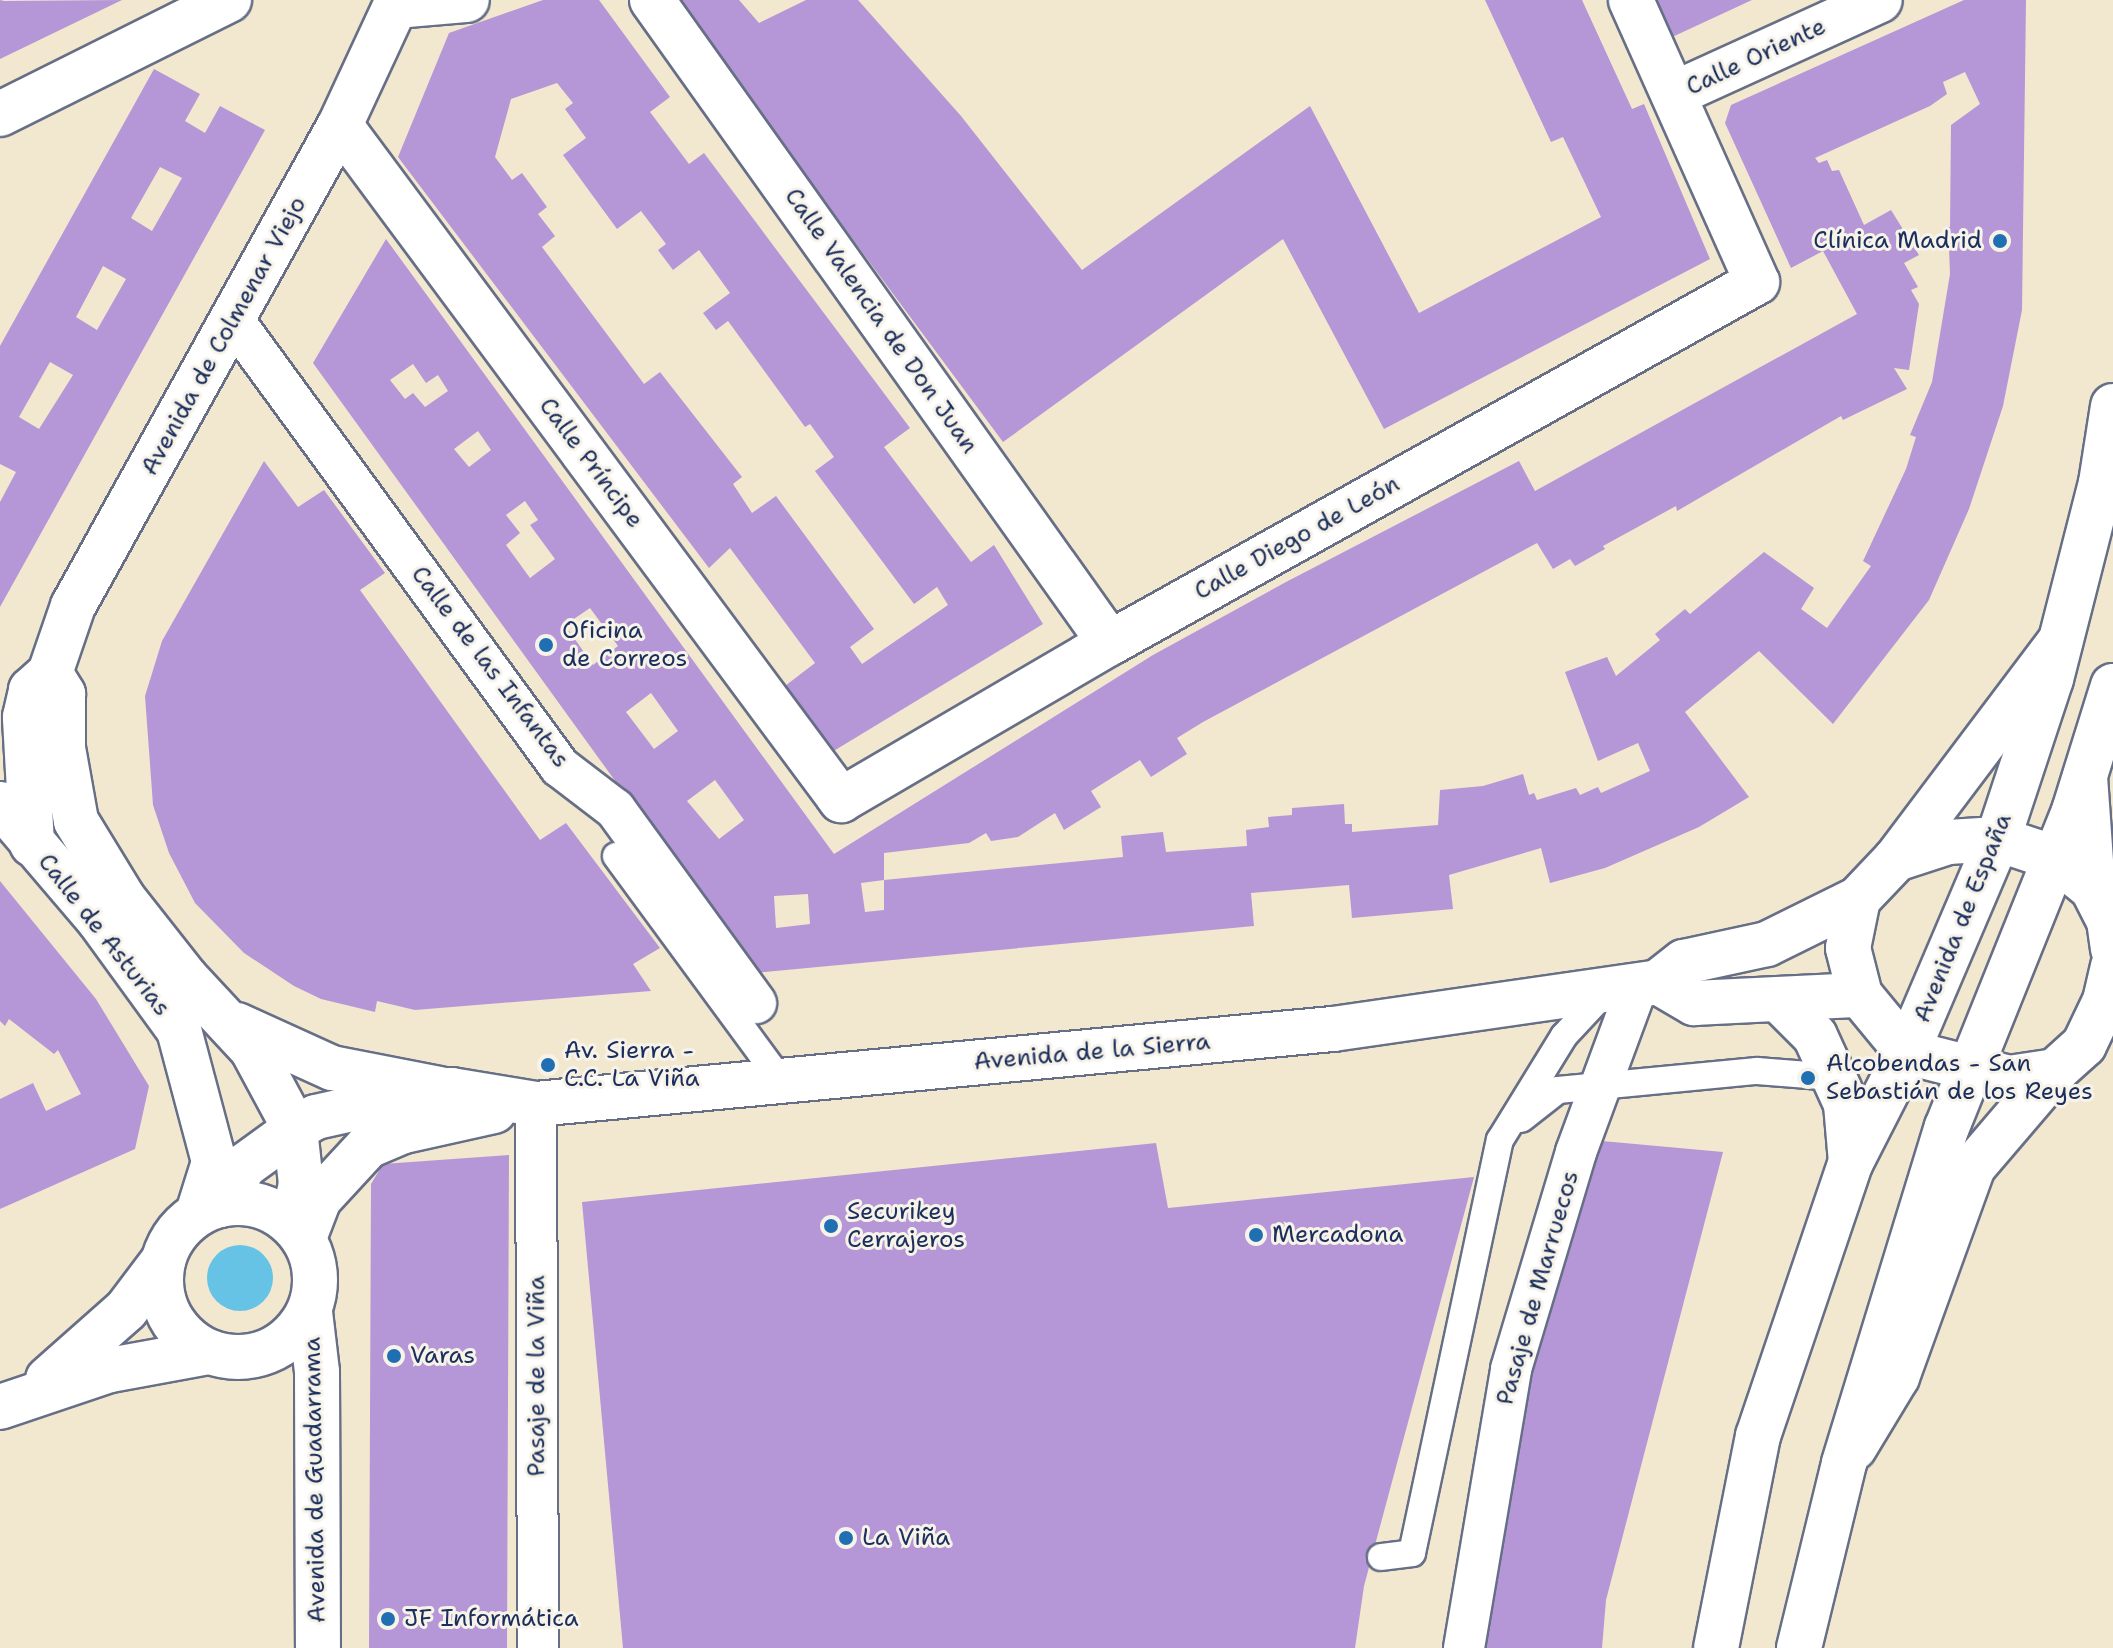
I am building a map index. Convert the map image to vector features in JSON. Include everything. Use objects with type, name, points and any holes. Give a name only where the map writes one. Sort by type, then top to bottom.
[{"type":"street","points":[[0,114],[229,0]]},
{"type":"street","points":[[398,3],[452,5],[467,0]]},
{"type":"street","name":"Calle Valencia de Don Juan","points":[[652,0],[1110,643]]},
{"type":"street","points":[[1631,0],[1674,94]]},
{"type":"street","name":"Calle Oriente","points":[[1674,94],[1880,0]]},
{"type":"street","name":"Avenida de Colmenar Viejo","points":[[32,844],[25,717],[31,690],[53,662],[73,606],[234,321],[340,125],[398,3]]},
{"type":"street","name":"Calle Diego de León","points":[[841,800],[1110,643],[1757,282],[1674,94]]},
{"type":"street","name":"Calle Príncipe","points":[[340,125],[841,800]]},
{"type":"street","name":"Calle de las Infantas","points":[[234,321],[560,767],[615,809],[756,1003]]},
{"type":"street","name":"Avenida de España","points":[[1716,1648],[1758,1436],[1851,1162],[1907,1052],[1998,839],[2060,641],[2101,483],[2113,406]]},
{"type":"street","points":[[2055,1071],[2009,1078],[1969,1072],[1907,1052],[1860,995],[1848,948],[1858,899],[1896,859],[2060,641]]},
{"type":"street","points":[[0,680],[17,677],[53,662]]},
{"type":"street","name":"Calle de Asturias","points":[[53,662],[63,694],[63,748],[76,821],[123,898],[252,1049],[295,1129],[301,1184],[298,1231]]},
{"type":"street","points":[[1799,1648],[1844,1463],[1969,1072],[2055,858],[2085,777],[2113,686]]},
{"type":"street","points":[[2085,777],[2093,889],[2109,921],[2113,949]]},
{"type":"street","name":"Calle de Asturias","points":[[0,804],[99,920],[179,1030],[214,1162],[209,1209]]},
{"type":"street","points":[[1896,859],[1948,842],[1998,839],[2055,858],[2093,889]]},
{"type":"street","name":"Avenida de la Sierra","points":[[298,1231],[319,1199],[368,1146],[404,1131],[529,1104],[1333,1029],[1635,985],[1684,962],[1767,944],[1858,899]]},
{"type":"street","points":[[1844,1463],[1897,1377],[1973,1167],[2055,1071],[2084,1045],[2105,1001],[2113,966]]},
{"type":"street","points":[[1635,985],[1694,1003],[1860,995]]},
{"type":"street","name":"Pasaje de Marruecos","points":[[1464,1648],[1511,1369],[1635,985]]},
{"type":"street","points":[[1778,999],[1815,1036],[1834,1077],[1846,1104],[1851,1162]]},
{"type":"street","name":"Avenida de la Sierra","points":[[222,1017],[295,1055],[332,1068],[529,1104]]},
{"type":"street","name":"Avenida de la Sierra","points":[[209,1209],[244,1166],[316,1117],[451,1090]]},
{"type":"street","name":"Pasaje de la Viña","points":[[529,1104],[538,1648]]},
{"type":"street","points":[[15,1401],[97,1340],[163,1261],[176,1234],[209,1209],[246,1202],[298,1231],[316,1288],[310,1312],[293,1336],[274,1350],[230,1358],[209,1352],[183,1336],[167,1312],[161,1291],[163,1261]]},
{"type":"street","name":"Avenida de Guadarrama","points":[[310,1312],[317,1372],[318,1648]]},
{"type":"street","points":[[15,1401],[110,1370],[209,1352]]},
{"type":"lane","points":[[616,856],[781,1081]]},
{"type":"lane","points":[[1381,1557],[1412,1553],[1504,1134],[1564,1036],[1635,985]]},
{"type":"lane","points":[[1504,1134],[1558,1090],[1757,1071],[1834,1077]]},
{"type":"water","points":[[240,1245],[253,1248],[263,1255],[270,1265],[273,1278],[270,1291],[263,1301],[253,1308],[240,1311],[227,1308],[217,1301],[210,1291],[207,1278],[210,1265],[217,1255],[227,1248]]},
{"type":"building","points":[[0,0],[4,1],[122,0],[0,59]]},
{"type":"building","points":[[543,0],[599,0],[670,97],[650,112],[689,164],[704,153],[910,428],[884,447],[971,562],[994,545],[1043,624],[832,752],[785,686],[815,663],[730,548],[709,568],[398,157],[449,33]],"holes":[[[557,83],[573,103],[565,109],[586,138],[563,155],[617,229],[641,211],[666,244],[658,250],[673,270],[699,250],[730,293],[703,313],[716,330],[728,321],[805,427],[810,424],[834,457],[815,471],[914,604],[937,587],[948,605],[862,664],[850,647],[874,629],[776,496],[752,513],[733,484],[742,477],[660,372],[644,384],[542,247],[555,236],[538,214],[547,207],[522,173],[512,180],[495,157],[511,99]]]},
{"type":"building","points":[[675,0],[739,0],[759,23],[806,0],[858,0],[961,116],[1082,270],[1310,106],[1419,313],[1601,217],[1563,137],[1551,142],[1485,0],[1582,0],[1632,109],[1644,104],[1710,259],[1384,429],[1283,239],[1003,442]]},
{"type":"building","points":[[1653,0],[1752,0],[1670,38]]},
{"type":"building","points":[[1964,0],[2026,0],[2022,310],[2003,406],[1969,509],[1929,600],[1833,724],[1759,651],[1685,712],[1749,797],[1699,827],[1605,868],[1550,883],[1541,848],[1449,875],[1453,909],[1352,918],[1349,885],[1251,893],[1254,926],[754,973],[313,363],[386,239],[834,854],[1153,655],[1286,582],[1519,461],[1535,491],[1857,314],[1823,251],[1791,268],[1725,123],[1731,105]],"holes":[[[1965,72],[1980,104],[1951,125],[1950,227],[1944,227],[1943,247],[1949,248],[1950,274],[1932,382],[1910,435],[1916,437],[1906,469],[1863,561],[1871,566],[1827,628],[1801,609],[1814,588],[1764,552],[1690,614],[1685,609],[1655,634],[1660,640],[1616,676],[1607,657],[1565,672],[1598,761],[1638,743],[1650,771],[1601,793],[1598,787],[1580,795],[1576,788],[1537,800],[1534,793],[1529,795],[1523,774],[1483,786],[1440,790],[1438,825],[1352,832],[1352,824],[1345,824],[1344,804],[1292,808],[1292,815],[1268,817],[1269,827],[1246,830],[1247,846],[1166,852],[1163,832],[1121,836],[1123,857],[884,880],[884,853],[969,843],[986,833],[991,841],[1018,837],[1055,813],[1064,830],[1101,807],[1091,791],[1140,760],[1151,777],[1187,754],[1177,738],[1203,722],[1537,543],[1553,569],[1570,559],[1575,566],[1605,549],[1603,546],[1676,506],[1677,511],[1841,416],[1843,420],[1907,389],[1894,368],[1909,370],[1919,304],[1911,290],[1918,287],[1904,263],[1919,255],[1891,210],[1864,225],[1839,170],[1832,171],[1827,160],[1819,163],[1815,158],[1930,106],[1947,94],[1943,82]],[[413,364],[426,383],[438,375],[448,391],[425,407],[413,393],[405,399],[390,380]],[[478,431],[491,450],[469,467],[454,449]],[[525,501],[538,520],[530,525],[555,559],[530,578],[506,545],[520,533],[506,515]],[[590,608],[618,646],[593,665],[565,625]],[[651,693],[678,731],[654,749],[626,712]],[[715,780],[744,820],[719,839],[687,801]],[[884,880],[884,910],[865,912],[861,883]],[[808,894],[810,924],[776,928],[774,896]]]},
{"type":"building","points":[[154,69],[200,94],[185,121],[205,133],[220,106],[265,130],[0,607],[0,502],[16,472],[0,464],[0,346]],"holes":[[[160,167],[182,178],[152,231],[131,218]],[[103,266],[126,279],[97,330],[76,317]],[[50,362],[73,375],[39,429],[19,417]]]},
{"type":"building","points":[[264,461],[298,507],[324,490],[385,573],[360,590],[540,840],[566,823],[660,948],[633,964],[651,991],[415,1010],[377,1001],[375,1012],[321,999],[294,986],[244,953],[195,903],[169,853],[153,805],[145,696],[162,641]]},
{"type":"building","points":[[0,881],[96,999],[149,1086],[135,1149],[0,1209],[0,1099],[33,1083],[46,1111],[81,1094],[58,1050],[54,1054],[9,1019],[5,1026],[0,1021]]},
{"type":"building","points":[[1591,1140],[1723,1152],[1606,1600],[1602,1648],[1471,1648],[1515,1406]]},
{"type":"building","points":[[1156,1143],[1168,1208],[1474,1177],[1364,1586],[1355,1648],[623,1648],[582,1202]]},
{"type":"building","points":[[509,1155],[507,1648],[369,1648],[371,1184],[383,1164]]},
{"type":"place","name":"Clínica Madrid","points":[[2000,241]]},
{"type":"place","name":"Oficina de Correos","points":[[546,645]]},
{"type":"place","name":"Av. Sierra - C.C. La Viña","points":[[548,1065]]},
{"type":"place","name":"Alcobendas - San Sebastián de los Reyes","points":[[1808,1078]]},
{"type":"place","name":"Securikey Cerrajeros","points":[[831,1226]]},
{"type":"place","name":"Mercadona","points":[[1256,1235]]},
{"type":"place","name":"Varas","points":[[394,1356]]},
{"type":"place","name":"La Viña","points":[[846,1538]]},
{"type":"place","name":"JF Informática","points":[[388,1619]]}]
